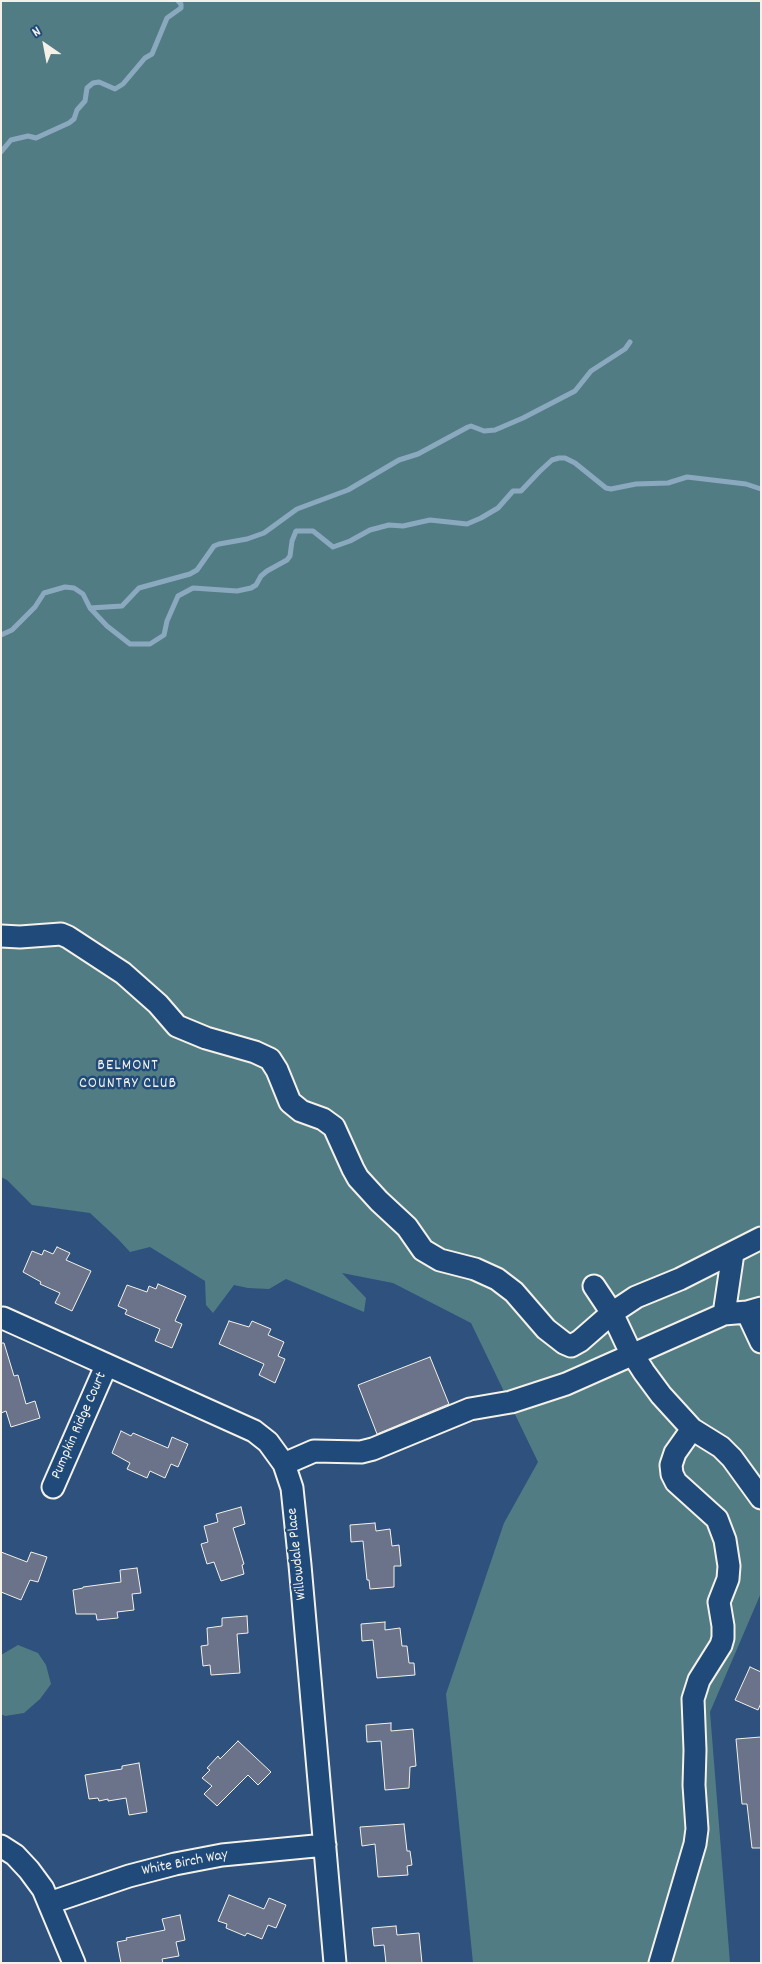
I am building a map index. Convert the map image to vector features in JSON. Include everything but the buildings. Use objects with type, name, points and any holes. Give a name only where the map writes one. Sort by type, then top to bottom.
[{"type":"street","points":[[1,936],[20,937],[61,934],[68,936],[123,973],[158,1004],[177,1026],[206,1038],[255,1052],[270,1059],[277,1070],[290,1102],[301,1111],[323,1119],[334,1128],[352,1169],[358,1178],[374,1197],[407,1227],[423,1250],[440,1260],[469,1267],[497,1279],[514,1292],[546,1329],[571,1346],[580,1341],[612,1313],[636,1297],[680,1279],[761,1238]]},
{"type":"street","points":[[724,1314],[733,1253]]},
{"type":"street","points":[[594,1286],[612,1313],[633,1355],[661,1395],[692,1429],[721,1447],[732,1458],[761,1498]]},
{"type":"street","points":[[284,1464],[314,1451],[362,1452],[373,1449],[470,1409],[511,1402],[566,1384],[724,1314],[754,1310],[761,1342]]},
{"type":"street","name":"Willowdale Place","points":[[4,1318],[106,1366],[254,1431],[268,1442],[284,1464],[292,1488],[294,1507],[335,1963]]},
{"type":"street","name":"Pumpkin Ridge Court","points":[[53,1487],[106,1366]]},
{"type":"street","points":[[660,1963],[695,1844],[697,1829],[694,1785],[693,1699],[699,1680],[721,1645],[723,1638],[723,1626],[718,1602],[729,1573],[725,1540],[717,1519],[676,1482],[672,1474],[670,1464],[675,1453],[692,1429]]},
{"type":"street","name":"White Birch Way","points":[[49,1903],[129,1876],[176,1864],[222,1855],[325,1845]]},
{"type":"street","points":[[1,1846],[15,1855],[30,1870],[43,1889],[74,1963]]},
{"type":"green space","points":[[1,1],[761,1],[761,1593],[710,1712],[730,1963],[473,1963],[446,1694],[504,1523],[538,1462],[471,1323],[393,1283],[342,1273],[366,1298],[364,1312],[286,1279],[269,1289],[234,1285],[213,1313],[206,1305],[205,1281],[150,1247],[130,1252],[90,1213],[32,1205],[7,1180],[1,1177]]},
{"type":"green space","points":[[18,1645],[38,1653],[46,1665],[51,1684],[40,1699],[24,1713],[5,1716],[1,1714],[1,1655]]},
{"type":"waterway","points":[[1,152],[11,140],[28,136],[36,138],[69,123],[74,119],[77,110],[85,101],[87,88],[93,83],[99,82],[115,89],[123,84],[145,58],[152,54],[167,18],[181,8],[181,4],[178,1]]},
{"type":"waterway","points":[[90,608],[122,606],[139,588],[190,574],[197,570],[214,546],[247,539],[264,533],[297,509],[348,490],[399,460],[418,454],[468,427],[471,426],[484,431],[495,430],[523,418],[575,391],[591,371],[625,349],[630,342]]},
{"type":"waterway","points":[[1,635],[12,630],[35,607],[44,593],[65,587],[74,588],[83,594],[90,608],[107,626],[130,644],[150,644],[164,635],[167,621],[178,596],[193,588],[237,591],[251,588],[256,585],[261,576],[267,571],[287,560],[290,556],[292,541],[296,531],[313,531],[333,547],[350,541],[370,530],[389,525],[403,526],[430,520],[467,524],[498,508],[513,491],[521,491],[552,460],[559,458],[565,458],[575,463],[606,488],[611,489],[636,484],[668,483],[687,477],[746,484],[761,489]]},
{"type":"district","name":"BELMONT COUNTRY CLUB","points":[[128,1076]]}]
